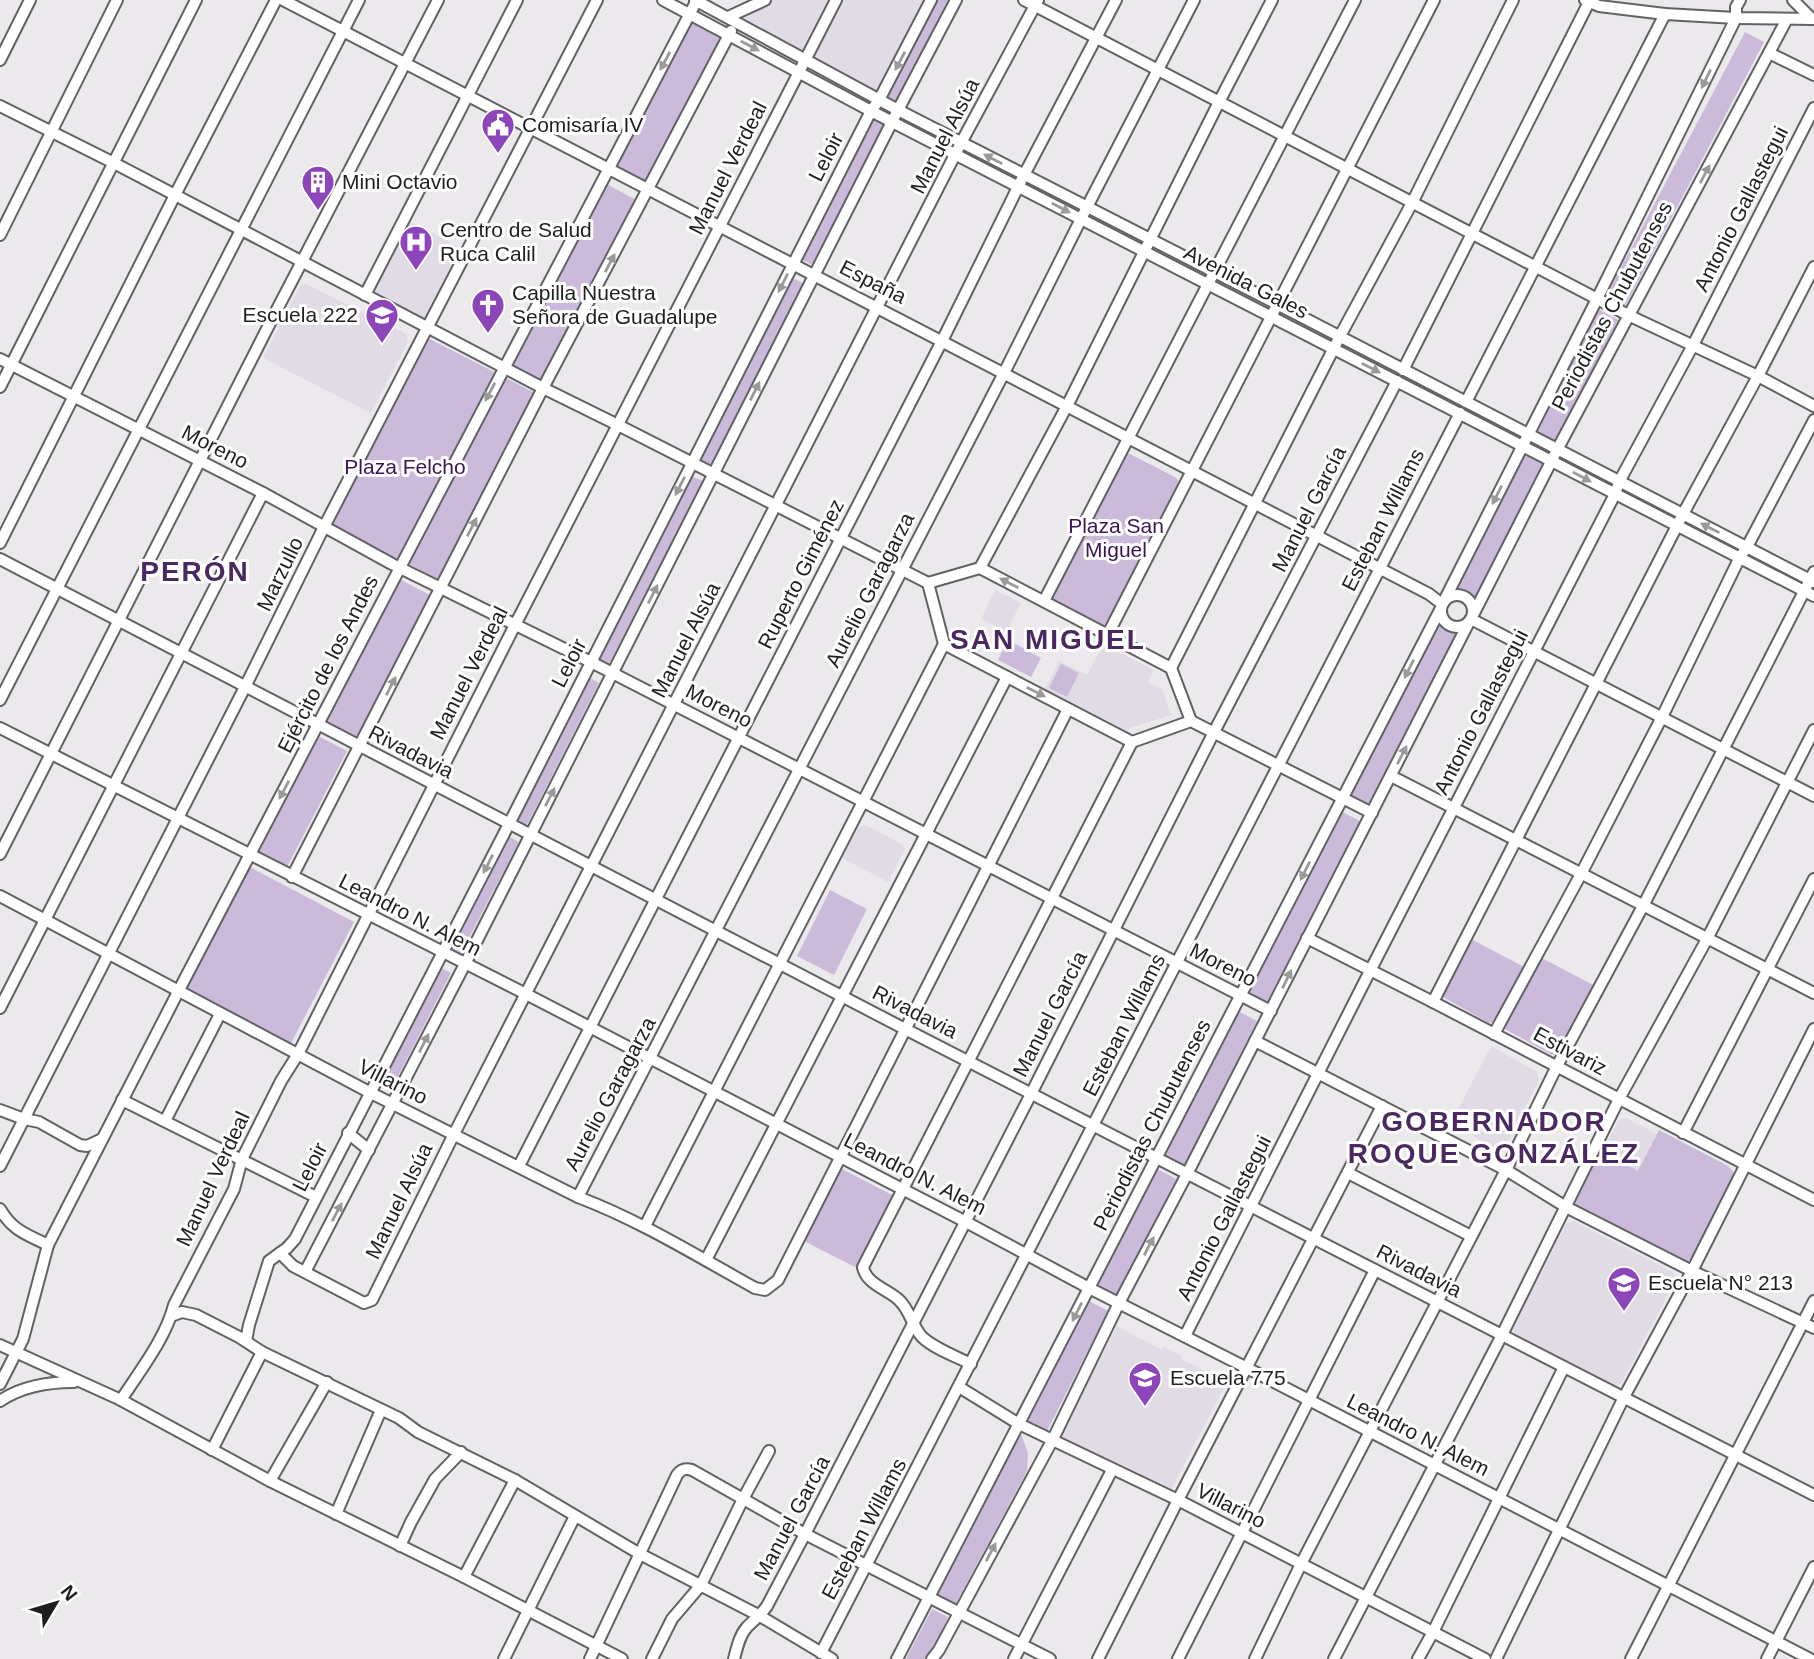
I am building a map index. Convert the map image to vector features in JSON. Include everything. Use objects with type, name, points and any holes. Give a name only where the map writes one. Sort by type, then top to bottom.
[{"type":"street","points":[[0,60],[30,0]]},
{"type":"street","points":[[0,235],[117,0]]},
{"type":"street","points":[[0,387],[196,0]]},
{"type":"street","points":[[0,543],[276,0]]},
{"type":"street","name":"España","points":[[283,0],[1005,371],[1429,594],[1442,605]]},
{"type":"street","points":[[0,700],[359,0]]},
{"type":"street","points":[[0,854],[438,0]]},
{"type":"street","points":[[365,295],[517,0]]},
{"type":"street","name":"Marzullo","points":[[0,1166],[246,687],[324,527],[597,0]]},
{"type":"street","name":"Avenida Gales","points":[[663,0],[871,111],[895,116],[961,143],[1528,434],[1554,455],[1615,494],[1740,557],[1811,584]]},
{"type":"street","name":"Avenida Gales","points":[[696,0],[879,100],[895,116],[956,154],[1522,446],[1554,455],[1619,482],[1747,547],[1811,584]]},
{"type":"street","name":"Ejército de los Andes","points":[[0,1384],[23,1339],[48,1245],[178,990],[696,0]]},
{"type":"street","points":[[292,877],[543,388],[729,35],[732,20],[765,0]]},
{"type":"street","name":"Manuel Verdeal","points":[[121,1400],[162,1334],[174,1305],[234,1189],[242,1159],[281,1081],[298,1054],[836,0]]},
{"type":"street","name":"Leloir","points":[[246,1341],[269,1261],[295,1239],[509,824],[793,262],[932,0]]},
{"type":"street","name":"Leloir","points":[[305,1272],[465,964],[956,0]]},
{"type":"street","points":[[1024,0],[1037,3],[1158,71],[1629,316],[1758,376],[1814,407]]},
{"type":"street","name":"Ruperto Giménez","points":[[519,1166],[943,339],[1024,175],[1116,0]]},
{"type":"street","name":"Aurelio Garagarza","points":[[578,1197],[1194,0]]},
{"type":"street","points":[[980,568],[1068,404],[1272,0]]},
{"type":"street","points":[[1044,601],[1355,0]]},
{"type":"street","points":[[1108,634],[1434,0]]},
{"type":"street","points":[[1171,668],[1340,337],[1412,203],[1513,0]]},
{"type":"street","name":"Periodistas Chubutenses","points":[[897,1659],[1442,605],[1736,18],[1736,7],[1740,0]]},
{"type":"street","points":[[1793,0],[1813,19]]},
{"type":"street","points":[[1403,370],[1587,1],[1598,6],[1665,14],[1813,19]]},
{"type":"street","name":"Manuel Alsúa","points":[[305,1272],[364,1303],[372,1300],[454,1134],[961,143],[1037,3]]},
{"type":"street","points":[[1466,402],[1665,14]]},
{"type":"street","name":"Periodistas Chubutenses","points":[[932,1659],[1053,1439],[1119,1303],[1554,455],[1787,19]]},
{"type":"street","points":[[1769,53],[1814,75]]},
{"type":"street","points":[[0,106],[242,229],[543,388],[928,583],[980,568],[1171,668],[1191,721],[1372,813]]},
{"type":"street","name":"Antonio Gallastegui","points":[[1185,1336],[1619,482],[1814,108]]},
{"type":"street","points":[[1433,1002],[1683,514],[1814,267]]},
{"type":"street","name":"Moreno","points":[[0,359],[263,493],[400,567],[591,662],[1271,1011]]},
{"type":"street","name":"Manuel García","points":[[734,1659],[740,1637],[767,1606],[805,1535],[1213,733],[1397,381]]},
{"type":"street","name":"Esteban Willams","points":[[821,1653],[1460,413]]},
{"type":"street","points":[[1494,1034],[1581,874],[1740,557],[1814,420]]},
{"type":"street","points":[[0,1008],[263,493]]},
{"type":"street","name":"Rivadavia","points":[[0,559],[905,1029],[1814,1495]]},
{"type":"street","points":[[645,1226],[944,644],[928,583]]},
{"type":"street","points":[[1255,1659],[1301,1564],[1506,1170],[1557,1066],[1811,584]]},
{"type":"street","points":[[1451,596],[1462,596],[1471,602],[1471,618],[1460,627],[1450,626],[1443,618],[1442,605],[1451,596]]},
{"type":"street","points":[[1471,618],[1814,796]]},
{"type":"street","points":[[944,644],[1132,742]]},
{"type":"street","points":[[706,1260],[1007,677]]},
{"type":"street","points":[[840,1157],[1068,709]]},
{"type":"street","points":[[971,1364],[921,1336],[903,1304],[870,1280],[863,1267],[1132,742],[1191,721]]},
{"type":"street","name":"Leandro N. Alem","points":[[0,728],[526,994],[1089,1288],[1810,1659]]},
{"type":"street","points":[[1334,1659],[1502,1335],[1619,1099],[1707,939],[1814,730]]},
{"type":"street","points":[[1391,776],[1814,993]]},
{"type":"street","points":[[1684,1133],[1814,879]]},
{"type":"street","name":"Villarino","points":[[0,896],[369,1092],[578,1197],[645,1226],[755,1288],[765,1290],[778,1280],[840,1157]]},
{"type":"street","name":"Estivariz","points":[[1307,938],[1814,1200]]},
{"type":"street","points":[[166,1121],[220,1014]]},
{"type":"street","points":[[1496,1659],[1624,1397],[1692,1271],[1814,1029]]},
{"type":"street","points":[[1255,1041],[1506,1170],[1566,1207],[1692,1271],[1814,1328]]},
{"type":"street","points":[[122,1100],[316,1198]]},
{"type":"street","points":[[1098,1659],[1382,1106]]},
{"type":"street","points":[[0,1110],[39,1122],[80,1145],[87,1146],[102,1139]]},
{"type":"street","points":[[348,1133],[369,1150]]},
{"type":"street","points":[[1348,1173],[1471,1236]]},
{"type":"street","points":[[0,1209],[7,1222],[48,1245]]},
{"type":"street","points":[[279,1253],[293,1266],[305,1272]]},
{"type":"street","points":[[1178,1659],[1376,1270]]},
{"type":"street","points":[[1631,1659],[1814,1301]]},
{"type":"street","points":[[171,1316],[187,1312],[398,1418],[418,1432],[516,1480],[639,1554],[760,1616],[832,1659]]},
{"type":"street","points":[[0,1345],[121,1400],[270,1481],[622,1659]]},
{"type":"street","points":[[212,1450],[262,1352]]},
{"type":"street","points":[[1418,1659],[1564,1367]]},
{"type":"street","points":[[0,1401],[33,1385],[80,1382]]},
{"type":"street","points":[[270,1481],[327,1382]]},
{"type":"street","name":"Villarino","points":[[959,1387],[1019,1424],[1178,1500],[1485,1659]]},
{"type":"street","points":[[336,1514],[382,1410]]},
{"type":"street","points":[[652,1659],[672,1619],[701,1585],[769,1451]]},
{"type":"street","points":[[400,1546],[435,1479],[461,1452]]},
{"type":"street","points":[[590,1659],[680,1471],[686,1468],[805,1535],[1050,1659]]},
{"type":"street","points":[[1014,1659],[1112,1469]]},
{"type":"street","points":[[464,1577],[516,1480]]},
{"type":"street","points":[[504,1659],[575,1516]]},
{"type":"street","points":[[1767,1659],[1814,1567]]},
{"type":"shaded area","points":[[761,0],[832,0],[805,52],[730,14]]},
{"type":"shaded area","points":[[841,0],[925,0],[877,95],[811,60]]},
{"type":"shaded area","name":"Centro de Salud Ruca Calil","points":[[408,221],[463,249],[425,323],[370,295]]},
{"type":"shaded area","points":[[306,284],[406,334],[408,342],[371,413],[263,358],[300,286]]},
{"type":"shaded area","points":[[995,590],[1021,603],[1006,632],[981,619]]},
{"type":"shaded area","points":[[1103,644],[1154,670],[1148,682],[1162,689],[1171,715],[1130,728],[1128,731],[1045,689],[1059,661],[1087,675]]},
{"type":"shaded area","points":[[866,825],[902,844],[905,849],[888,882],[842,858],[858,828]]},
{"type":"shaded area","points":[[1491,1046],[1537,1072],[1539,1080],[1501,1155],[1452,1121]]},
{"type":"shaded area","points":[[1625,1118],[1657,1134],[1638,1171],[1602,1152],[1619,1120]]},
{"type":"shaded area","points":[[1573,1221],[1673,1272],[1676,1279],[1621,1384],[1614,1387],[1515,1336],[1513,1330],[1566,1224]]},
{"type":"shaded area","name":"Escuela 775","points":[[1117,1326],[1162,1350],[1164,1347],[1182,1356],[1181,1359],[1227,1382],[1172,1488],[1166,1490],[1065,1439],[1062,1434]]},
{"type":"green space","points":[[935,0],[951,0],[897,105],[884,99]]},
{"type":"green space","points":[[690,22],[721,39],[646,182],[615,166]]},
{"type":"green space","points":[[1745,32],[1764,42],[1624,308],[1605,298]]},
{"type":"green space","points":[[872,118],[885,125],[813,265],[800,259]]},
{"type":"green space","points":[[605,183],[636,200],[542,382],[511,365]]},
{"type":"green space","points":[[791,277],[804,284],[710,468],[697,461]]},
{"type":"green space","points":[[1599,309],[1618,320],[1555,443],[1535,433]]},
{"type":"green space","name":"Plaza Felcho","points":[[428,338],[496,373],[399,561],[331,526]]},
{"type":"green space","points":[[504,377],[535,393],[438,579],[407,563]]},
{"type":"green space","points":[[1525,453],[1544,463],[1474,600],[1466,593],[1454,590]]},
{"type":"green space","name":"Plaza San Miguel","points":[[1126,454],[1175,477],[1178,485],[1107,622],[1099,625],[1057,603],[1053,592]]},
{"type":"green space","points":[[689,475],[703,481],[608,666],[595,660]]},
{"type":"green space","points":[[399,579],[430,595],[356,738],[325,722]]},
{"type":"green space","points":[[1438,621],[1447,629],[1458,631],[1369,807],[1349,797]]},
{"type":"green space","points":[[1008,640],[1041,658],[1031,677],[998,660]]},
{"type":"green space","points":[[1061,664],[1079,673],[1067,697],[1049,688]]},
{"type":"green space","points":[[586,676],[599,683],[525,829],[512,822]]},
{"type":"green space","points":[[316,735],[347,751],[285,871],[254,855]]},
{"type":"green space","points":[[1340,811],[1360,821],[1267,1003],[1248,993]]},
{"type":"green space","points":[[506,835],[519,842],[459,957],[446,950]]},
{"type":"green space","points":[[248,866],[354,922],[289,1047],[183,991]]},
{"type":"green space","points":[[830,890],[867,909],[834,975],[797,956]]},
{"type":"green space","points":[[1471,939],[1524,967],[1493,1022],[1489,1023],[1443,997],[1442,993]]},
{"type":"green space","points":[[1540,957],[1595,986],[1557,1054],[1552,1055],[1505,1029],[1505,1024]]},
{"type":"green space","points":[[438,966],[451,973],[390,1092],[377,1085]]},
{"type":"green space","points":[[1238,1011],[1257,1021],[1184,1167],[1164,1157]]},
{"type":"green space","points":[[1659,1130],[1733,1171],[1733,1178],[1688,1261],[1683,1261],[1578,1207],[1575,1203],[1600,1151],[1638,1171]]},
{"type":"green space","points":[[840,1168],[894,1196],[857,1268],[802,1240]]},
{"type":"green space","points":[[1157,1169],[1176,1179],[1114,1301],[1095,1291]]},
{"type":"green space","points":[[1089,1301],[1108,1311],[1046,1433],[1027,1423]]},
{"type":"green space","points":[[1021,1434],[1028,1453],[1027,1471],[955,1605],[937,1596]]},
{"type":"green space","points":[[932,1609],[948,1617],[940,1636],[924,1659],[906,1659]]},
{"type":"place","name":"Comisaría IV","points":[[498,155]]},
{"type":"place","name":"Mini Octavio","points":[[318,212]]},
{"type":"place","name":"Centro de Salud Ruca Calil","points":[[416,272]]},
{"type":"place","name":"Capilla Nuestra Señora de Guadalupe","points":[[488,335]]},
{"type":"place","name":"Escuela 222","points":[[382,345]]},
{"type":"place","name":"Escuela N° 213","points":[[1624,1313]]},
{"type":"place","name":"Escuela 775","points":[[1145,1408]]},
{"type":"district","name":"PERÓN","points":[[195,571]]},
{"type":"district","name":"SAN MIGUEL","points":[[1048,639]]},
{"type":"district","name":"GOBERNADOR ROQUE GONZÁLEZ","points":[[1494,1137]]}]
